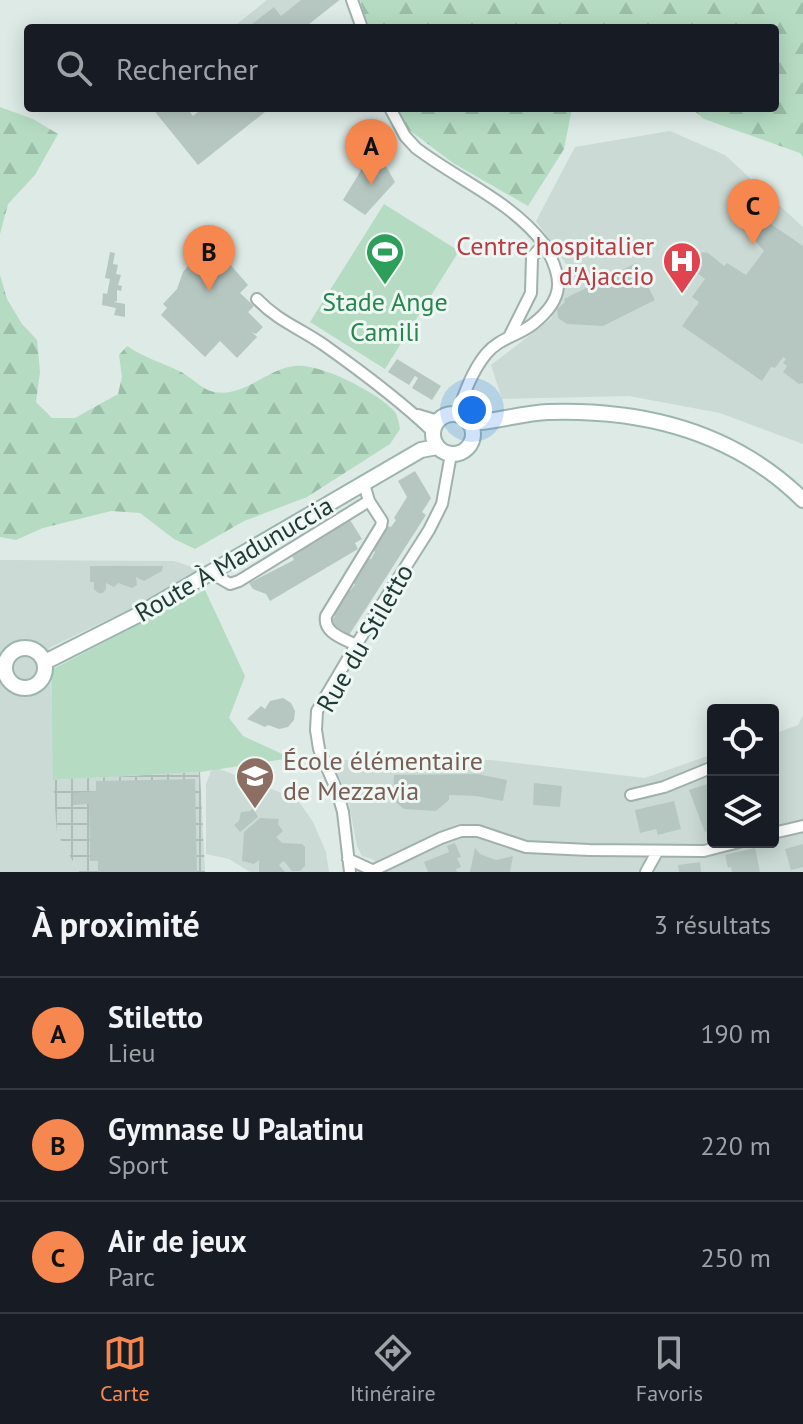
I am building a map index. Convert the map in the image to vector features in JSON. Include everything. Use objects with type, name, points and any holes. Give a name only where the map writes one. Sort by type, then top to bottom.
[{"type":"main road","points":[[466,424],[469,447],[451,454],[435,434],[446,416],[466,424],[544,412],[590,412],[671,423],[737,452],[765,469],[803,500]]},
{"type":"main road","name":"Route À Madunuccia","points":[[45,662],[136,616],[364,484],[421,450],[435,434]]},
{"type":"main road","points":[[26,647],[41,655],[45,662],[41,681],[33,687],[13,685],[3,671],[18,648],[26,647]]},
{"type":"street","points":[[352,0],[361,24]]},
{"type":"street","points":[[392,112],[405,136],[416,148],[526,223],[544,244],[560,279],[556,296],[532,326],[510,335],[488,351],[475,370],[466,424]]},
{"type":"street","points":[[510,335],[531,293],[532,257],[544,244]]},
{"type":"street","points":[[257,299],[280,320],[324,345],[413,413],[435,434]]},
{"type":"street","name":"Rue du Stiletto","points":[[350,872],[343,812],[319,749],[317,711],[429,530],[442,504],[451,454]]},
{"type":"street","points":[[356,645],[328,629],[325,623],[326,616],[381,526],[382,521],[369,501],[364,484]]},
{"type":"street","points":[[211,573],[230,584],[369,501]]},
{"type":"street","points":[[631,795],[664,787],[707,769]]},
{"type":"street","points":[[779,832],[803,826]]},
{"type":"street","points":[[348,859],[371,871],[461,831],[478,831],[526,847],[657,852],[716,848]]},
{"type":"street","points":[[646,872],[657,852]]},
{"type":"shaded area","points":[[267,0],[340,0],[309,24],[237,24]]},
{"type":"shaded area","name":"Centre hospitalier d'Ajaccio","points":[[670,131],[725,155],[803,227],[803,444],[720,413],[629,396],[502,399],[491,365],[551,319],[571,271],[536,221],[575,147]]},
{"type":"shaded area","points":[[0,560],[174,561],[201,570],[174,588],[49,648],[57,834],[79,872],[0,872]]},
{"type":"shaded area","points":[[803,715],[803,872],[376,872],[374,860],[362,856],[357,846],[348,799],[332,760],[491,760],[645,778],[707,756],[707,848],[779,848],[779,732],[798,725]]},
{"type":"shaded area","name":"École élémentaire de Mezzavia","points":[[217,768],[297,799],[313,822],[326,852],[329,872],[250,872],[229,859],[206,854],[206,784],[211,771]]},
{"type":"shaded area","points":[[200,772],[205,872],[79,872],[57,834],[53,780]]},
{"type":"green space","points":[[360,0],[803,0],[803,157],[800,153],[704,119],[696,112],[779,112],[779,24],[367,24]]},
{"type":"green space","points":[[0,107],[33,119],[58,134],[35,175],[8,204],[0,234]]},
{"type":"green space","points":[[393,112],[571,112],[564,149],[528,206],[453,163],[396,120]]},
{"type":"green space","name":"Stade Ange Camili","points":[[384,204],[459,251],[385,369],[310,322]]},
{"type":"green space","points":[[0,275],[7,299],[22,324],[37,340],[40,372],[36,402],[52,418],[75,418],[118,394],[122,377],[119,355],[127,346],[182,372],[214,392],[236,391],[285,368],[306,366],[319,369],[348,381],[387,404],[396,414],[400,429],[390,444],[307,497],[244,521],[195,549],[174,539],[140,513],[111,511],[43,528],[16,540],[0,537]]},
{"type":"green space","points":[[205,590],[245,676],[229,718],[243,736],[291,758],[200,772],[53,780],[51,670]]},
{"type":"building","points":[[301,0],[339,0],[309,24],[252,24],[274,7],[281,16]]},
{"type":"building","points":[[155,112],[190,112],[193,116],[198,112],[265,112],[198,165]]},
{"type":"building","points":[[380,156],[395,182],[365,215],[343,200],[363,167]]},
{"type":"building","points":[[765,220],[803,246],[803,383],[799,384],[783,372],[787,366],[783,363],[786,359],[783,357],[775,368],[771,367],[762,381],[682,326],[699,302],[692,297],[705,279],[692,269],[702,252],[746,275],[764,251],[746,231]]},
{"type":"building","points":[[200,228],[248,285],[240,293],[254,306],[248,312],[263,327],[256,334],[252,332],[257,337],[237,358],[220,341],[205,357],[161,315],[167,308],[163,304],[177,289],[183,272],[203,248],[191,239],[194,230]]},
{"type":"building","points":[[110,252],[115,253],[113,264],[118,265],[116,274],[121,275],[118,285],[122,286],[121,291],[117,290],[117,301],[114,302],[125,304],[125,317],[114,315],[116,308],[102,305],[103,293],[107,294],[110,279],[105,278]]},
{"type":"building","points":[[636,263],[655,300],[603,326],[567,324],[558,318],[557,309],[565,302],[564,299]]},
{"type":"building","points":[[397,359],[441,386],[432,400],[412,388],[418,378],[415,376],[409,385],[388,372]]},
{"type":"building","points":[[415,471],[431,498],[422,512],[426,515],[349,635],[330,623],[335,616],[332,614],[348,589],[350,591],[355,584],[352,582],[368,558],[371,559],[388,526],[391,527],[396,520],[394,518],[407,497],[398,481]]},
{"type":"building","points":[[350,520],[362,539],[355,543],[358,549],[270,601],[266,594],[253,589],[249,583],[294,560],[291,554]]},
{"type":"building","points":[[90,566],[163,566],[162,571],[144,581],[136,577],[137,585],[132,588],[118,583],[114,587],[106,583],[103,593],[98,593],[94,582],[90,582]]},
{"type":"building","points":[[283,698],[291,703],[295,711],[294,720],[288,727],[265,727],[247,719],[261,706],[265,709],[270,701]]},
{"type":"building","points":[[477,774],[507,780],[503,801],[449,795],[449,800],[436,811],[404,809],[393,800],[394,775]]},
{"type":"building","points":[[195,779],[197,872],[98,872],[98,861],[90,861],[89,804],[73,805],[73,793],[96,791],[96,781]]},
{"type":"building","points":[[534,783],[562,786],[560,807],[533,805]]},
{"type":"building","points":[[707,784],[707,831],[705,832],[689,790]]},
{"type":"building","points":[[674,801],[681,829],[658,835],[656,829],[640,833],[635,810]]},
{"type":"building","points":[[253,808],[258,817],[240,832],[234,825],[239,821],[241,812]]},
{"type":"building","points":[[260,818],[279,819],[278,824],[283,831],[276,837],[282,843],[302,844],[305,847],[305,866],[300,871],[292,871],[284,861],[279,865],[285,872],[259,872],[259,860],[254,864],[242,861],[244,832]]},
{"type":"building","points":[[455,843],[461,857],[457,858],[461,867],[456,869],[457,872],[428,872],[424,862],[449,852],[447,846]]},
{"type":"building","points":[[803,844],[803,867],[791,870],[785,849]]},
{"type":"building","points":[[475,848],[480,854],[496,860],[513,856],[510,872],[470,872]]},
{"type":"building","points":[[755,848],[760,872],[732,872],[725,855]]},
{"type":"building","points":[[700,862],[701,872],[679,872],[678,865]]},
{"type":"place","name":"Stiletto","points":[[371,185]]},
{"type":"place","name":"Air de jeux","points":[[753,245]]},
{"type":"place","name":"Stade Ange Camili","points":[[385,286]]},
{"type":"place","name":"Gymnase U Palatinu","points":[[209,291]]},
{"type":"place","name":"Centre hospitalier d'Ajaccio","points":[[682,295]]},
{"type":"place","name":"École élémentaire de Mezzavia","points":[[255,810]]}]
